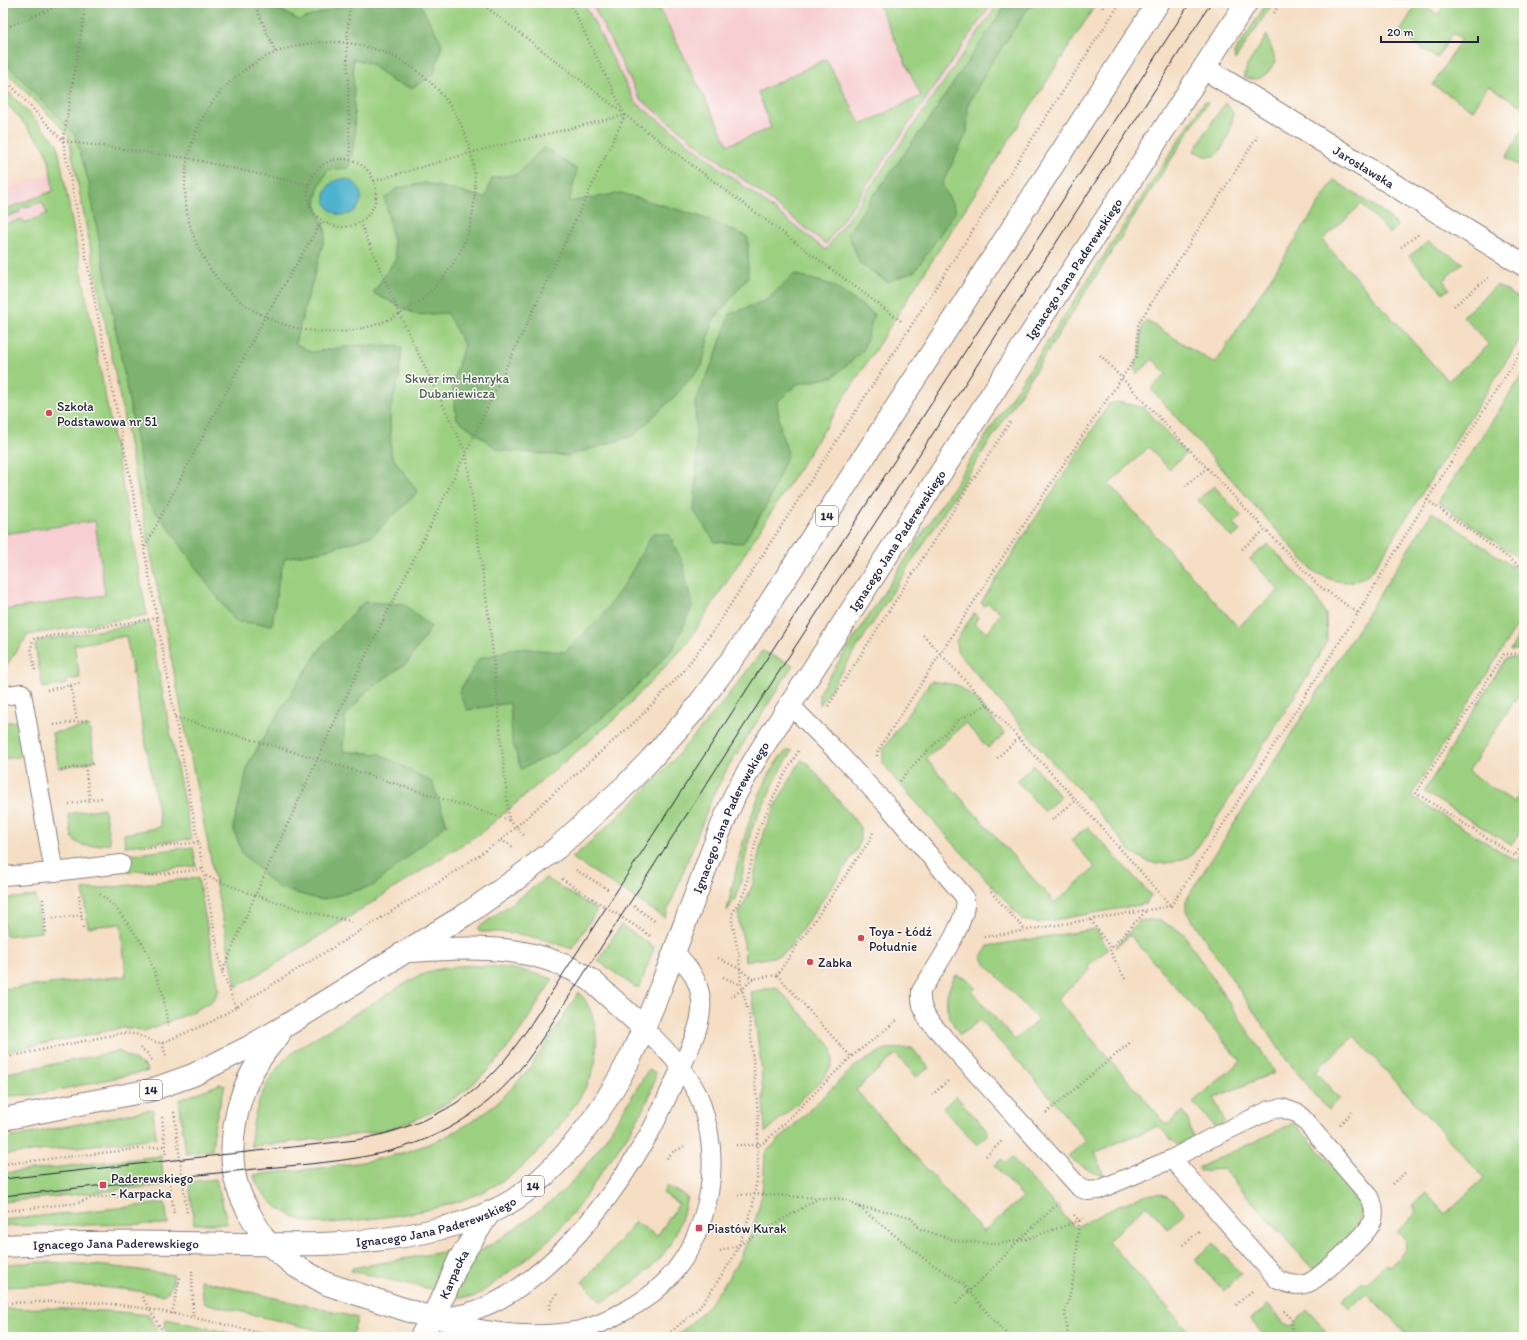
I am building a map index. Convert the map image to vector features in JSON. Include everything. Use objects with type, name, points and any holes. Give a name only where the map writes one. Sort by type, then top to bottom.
[{"type":"main road","name":"14","points":[[3,1119],[151,1090],[170,1084],[216,1064],[287,1025],[468,913],[515,880],[570,838],[625,786],[651,759],[712,687],[744,644],[1158,3]]},
{"type":"main road","name":"Ignacego Jana Paderewskiego","points":[[3,1246],[177,1243],[328,1244],[386,1240],[463,1223],[489,1213],[513,1200],[535,1185],[555,1166],[578,1139],[613,1087],[644,1028],[666,946],[713,847],[735,795],[764,745],[1246,3]]},
{"type":"main road","name":"Jarosławska","points":[[1204,68],[1524,265]]},
{"type":"main road","points":[[408,951],[459,947],[482,948],[531,955],[554,962],[583,975],[592,981],[644,1028]]},
{"type":"main road","points":[[287,1025],[254,1068],[246,1086],[234,1123],[233,1154],[236,1184],[249,1214],[268,1244],[295,1266],[327,1284],[426,1328]]},
{"type":"main road","name":"Karpacka","points":[[426,1328],[445,1293],[459,1260],[489,1213]]},
{"type":"lane","points":[[3,696],[22,693],[54,872]]},
{"type":"lane","points":[[790,705],[886,804],[964,896],[966,901],[965,912],[959,928],[921,991],[920,1001],[923,1011],[929,1021],[1080,1188],[1088,1191],[1098,1190],[1172,1159],[1209,1139],[1270,1110],[1282,1108],[1299,1114],[1370,1198],[1374,1215],[1371,1224],[1365,1233],[1318,1276],[1308,1283],[1295,1285],[1287,1283],[1278,1280],[1172,1159]]},
{"type":"lane","points":[[3,876],[121,864]]},
{"type":"lane","points":[[426,1328],[496,1301],[520,1287],[546,1266],[571,1240],[603,1203],[630,1165],[649,1134],[681,1067],[700,1018],[702,1001],[698,985],[690,967],[666,946]]},
{"type":"lane","points":[[426,1328],[470,1328],[548,1336],[580,1330],[608,1320],[635,1305],[655,1291],[676,1269],[689,1249],[699,1228],[710,1186],[712,1166],[711,1146],[706,1120],[698,1094],[681,1067],[644,1028]]},
{"type":"path","points":[[3,29],[65,3]]},
{"type":"path","points":[[85,3],[63,141],[144,548],[206,876],[222,972],[236,1007]]},
{"type":"path","points":[[254,3],[276,53]]},
{"type":"path","points":[[350,3],[347,41],[350,159]]},
{"type":"path","points":[[482,3],[625,115],[901,321]]},
{"type":"path","points":[[570,3],[625,115]]},
{"type":"path","points":[[1101,3],[1103,8]]},
{"type":"path","points":[[3,1058],[122,1034],[136,1034],[154,1042],[162,1043],[213,1021],[441,881],[516,827],[638,719],[681,674],[714,630],[1120,3]]},
{"type":"path","points":[[1272,16],[1280,3]]},
{"type":"path","points":[[347,41],[390,53],[427,77],[456,111],[473,152],[477,190],[471,228],[455,262],[431,292],[400,315],[375,326],[347,332],[319,332],[292,328],[265,317],[226,290],[199,251],[185,205],[187,158],[202,116],[230,80],[276,53],[306,42],[347,41]]},
{"type":"path","points":[[3,78],[63,141],[187,158],[308,185]]},
{"type":"path","points":[[374,182],[473,152],[625,115]]},
{"type":"path","points":[[222,972],[255,895],[350,688],[466,453],[625,115]]},
{"type":"path","points":[[876,763],[878,750],[1030,516],[1137,356],[1138,324],[1260,133]]},
{"type":"path","points":[[337,159],[350,159],[362,165],[371,175],[376,187],[376,201],[370,213],[360,222],[347,227],[334,227],[322,221],[312,211],[308,198],[308,185],[314,173],[324,164],[337,159]]},
{"type":"path","points":[[144,548],[265,317],[322,221]]},
{"type":"path","points":[[360,222],[400,315],[466,453],[490,626],[509,820]]},
{"type":"path","points":[[1401,247],[1424,230]]},
{"type":"path","points":[[1454,306],[1492,274],[1487,272]]},
{"type":"path","points":[[959,928],[985,937],[1171,906],[1358,613],[1427,500],[1524,347]]},
{"type":"path","points":[[1100,355],[1318,585],[1358,613]]},
{"type":"path","points":[[665,1337],[698,1308],[720,1278],[739,1245],[755,1194],[758,1174],[758,1116],[749,1015],[742,990],[739,956],[732,922],[732,914],[744,891],[758,830],[781,781],[813,728],[834,698],[1014,415]]},
{"type":"path","points":[[1185,486],[1207,468]]},
{"type":"path","points":[[1427,500],[1524,568]]},
{"type":"path","points":[[1242,549],[1265,530]]},
{"type":"path","points":[[36,677],[30,648],[33,639],[157,618]]},
{"type":"path","points":[[924,635],[1171,906]]},
{"type":"path","points":[[1524,654],[1504,654],[1416,793],[1515,856],[1524,841]]},
{"type":"path","points":[[45,690],[81,683]]},
{"type":"path","points":[[71,686],[77,721]]},
{"type":"path","points":[[731,997],[742,990],[752,979],[777,975],[870,840],[886,804],[896,786],[919,758],[959,720],[988,704]]},
{"type":"path","points":[[175,717],[318,759],[509,820],[516,827]]},
{"type":"path","points":[[997,758],[1019,738]]},
{"type":"path","points":[[59,771],[96,763]]},
{"type":"path","points":[[84,766],[90,800]]},
{"type":"path","points":[[66,804],[102,798]]},
{"type":"path","points":[[1052,820],[1076,800]]},
{"type":"path","points":[[141,849],[199,842]]},
{"type":"path","points":[[572,867],[609,890]]},
{"type":"path","points":[[206,876],[255,895],[298,909],[354,922]]},
{"type":"path","points":[[558,877],[666,946]]},
{"type":"path","points":[[78,890],[83,928]]},
{"type":"path","points":[[96,890],[115,907],[145,947],[163,994],[168,1027]]},
{"type":"path","points":[[989,890],[1025,930]]},
{"type":"path","points":[[42,893],[46,932]]},
{"type":"path","points":[[634,906],[657,922]]},
{"type":"path","points":[[1111,950],[1111,948],[1146,910]]},
{"type":"path","points":[[45,919],[82,915]]},
{"type":"path","points":[[1091,920],[1111,950],[1110,951],[1125,979]]},
{"type":"path","points":[[718,958],[740,969],[752,979]]},
{"type":"path","points":[[731,1145],[759,1145],[765,1142],[851,1057],[777,975]]},
{"type":"path","points":[[1027,1129],[1132,1041]]},
{"type":"path","points":[[140,1048],[148,1054],[153,1062]]},
{"type":"path","points":[[932,1095],[951,1079]]},
{"type":"path","points":[[174,1110],[187,1217]]},
{"type":"path","points":[[1339,1126],[1352,1112]]},
{"type":"path","points":[[161,1113],[166,1156]]},
{"type":"path","points":[[986,1156],[1003,1139]]},
{"type":"path","points":[[3,1164],[165,1146]]},
{"type":"path","points":[[1387,1188],[1406,1172]]},
{"type":"path","points":[[170,1184],[174,1216]]},
{"type":"path","points":[[3,1211],[78,1203],[91,1198],[116,1196],[130,1198],[171,1193]]},
{"type":"path","points":[[738,1195],[755,1194],[844,1199],[859,1207],[926,1260],[963,1284],[995,1322],[1010,1337]]},
{"type":"path","points":[[720,1251],[739,1245],[819,1198]]},
{"type":"path","points":[[956,1304],[1060,1201]]},
{"type":"path","points":[[859,1207],[892,1212],[910,1217],[920,1229],[957,1241],[998,1244],[1019,1240],[1079,1221],[1075,1273],[1065,1314],[1068,1337]]},
{"type":"path","points":[[1183,1245],[1202,1228]]},
{"type":"path","points":[[172,1314],[180,1277]]},
{"type":"path","points":[[193,1279],[193,1318]]},
{"type":"path","points":[[1236,1305],[1254,1289]]},
{"type":"path","points":[[142,1297],[166,1337]]},
{"type":"path","points":[[3,1303],[83,1302],[118,1304],[193,1318],[278,1337]]},
{"type":"path","points":[[1292,1319],[1291,1326],[1296,1337]]},
{"type":"shaded area","points":[[584,3],[999,3],[826,250],[635,102]]},
{"type":"shaded area","name":"Szkoła Podstawowa nr 51","points":[[51,173],[57,214],[132,612],[24,632],[3,661],[3,190]]},
{"type":"green space","name":"Skwer im. Henryka Dubaniewicza","points":[[3,3],[584,3],[635,102],[826,250],[999,3],[1096,4],[687,644],[616,718],[482,832],[276,964],[236,987],[68,134],[3,69]]},
{"type":"green space","points":[[3,3],[280,3],[278,9],[299,20],[351,3],[414,3],[420,4],[442,44],[434,74],[412,88],[393,82],[369,63],[353,59],[355,139],[349,168],[328,170],[318,188],[316,204],[326,233],[295,343],[311,352],[360,345],[402,347],[399,378],[390,411],[391,455],[418,492],[372,536],[323,551],[285,558],[279,578],[272,625],[236,622],[202,577],[171,531],[148,503],[88,180],[75,135],[4,61]]},
{"type":"green space","points":[[592,3],[657,3],[728,145],[771,128],[758,92],[826,59],[861,125],[921,96],[878,3],[992,3],[826,244],[640,99]]},
{"type":"green space","points":[[1007,3],[1035,3],[1028,9],[990,65],[968,105],[967,133],[942,184],[956,211],[915,271],[888,282],[860,264],[848,233],[930,118]]},
{"type":"green space","points":[[1267,3],[1273,3],[1235,60],[1234,53]]},
{"type":"green space","points":[[1417,3],[1438,15],[1445,3],[1524,3],[1524,107],[1488,86],[1473,110],[1433,85],[1461,39],[1453,33],[1437,58],[1399,34]]},
{"type":"green space","points":[[1267,35],[1276,62],[1263,77],[1250,79],[1244,77],[1247,66]]},
{"type":"green space","name":"Szkoła Podstawowa nr 51","points":[[3,86],[57,143],[147,615],[28,635],[3,670],[3,610],[105,595],[95,521],[3,534],[3,225],[22,219],[24,223],[47,214],[42,202],[19,209],[20,212],[3,218],[3,210],[53,191],[49,161],[44,147],[3,99]]},
{"type":"green space","points":[[1204,102],[1208,102],[820,705],[819,695],[821,689]]},
{"type":"green space","points":[[1226,103],[1233,113],[1230,131],[1216,156],[1206,156],[1194,151],[1215,117]]},
{"type":"green space","points":[[1524,127],[1524,169],[1506,158]]},
{"type":"green space","points":[[544,147],[577,170],[569,202],[621,193],[699,216],[748,237],[748,277],[712,322],[702,366],[671,400],[633,436],[568,456],[499,450],[457,419],[452,386],[464,345],[447,313],[417,315],[373,293],[396,258],[385,198],[398,188],[425,183],[485,198],[492,178],[518,174]]},
{"type":"green space","points":[[1334,180],[1386,214],[1397,226],[1390,234],[1362,204],[1322,240],[1448,381],[1489,345],[1463,316],[1497,285],[1524,301],[1524,333],[1373,570],[1361,578],[1347,582],[1336,581],[1313,571],[1151,389],[1166,374],[1153,359],[1137,374],[1135,365],[1140,354],[1141,331],[1146,320],[1215,364]]},
{"type":"green space","points":[[1429,242],[1463,263],[1443,280],[1449,289],[1443,293],[1409,256]]},
{"type":"green space","points":[[794,274],[832,285],[874,314],[863,351],[833,377],[797,384],[777,402],[781,433],[788,453],[768,503],[743,543],[715,542],[694,511],[697,471],[695,402],[715,357],[730,314],[767,300]]},
{"type":"green space","points":[[1524,373],[1524,562],[1438,502]]},
{"type":"green space","points":[[1119,402],[1145,408],[1186,454],[1169,469],[1149,447],[1109,484],[1238,627],[1279,590],[1250,559],[1268,544],[1313,592],[1326,615],[1327,641],[1308,675],[1208,832],[1191,856],[1174,862],[1156,864],[1131,852],[1079,789],[1049,759],[957,651],[956,641],[974,613],[978,617],[974,624],[988,633],[1001,612],[987,603],[985,606],[981,603],[1109,404]]},
{"type":"green space","points":[[1214,486],[1241,516],[1233,524],[1240,531],[1232,538],[1198,500]]},
{"type":"green space","points":[[1432,512],[1524,574],[1524,650],[1510,650],[1522,630],[1516,627],[1411,796],[1516,861],[1524,851],[1524,1337],[1409,1337],[1367,1292],[1349,1308],[1342,1300],[1361,1283],[1367,1282],[1386,1264],[1391,1266],[1406,1249],[1405,1240],[1397,1232],[1417,1211],[1413,1205],[1426,1193],[1445,1214],[1484,1178],[1354,1036],[1315,1071],[1340,1099],[1328,1110],[1286,1059],[1186,911],[1186,901],[1194,887]]},
{"type":"green space","points":[[653,533],[669,534],[683,564],[692,607],[673,649],[614,709],[555,753],[521,769],[512,740],[510,703],[467,710],[459,692],[479,659],[516,648],[565,652],[602,616],[624,585]]},
{"type":"green space","points":[[364,602],[404,604],[431,627],[408,662],[367,691],[345,716],[343,751],[380,754],[432,782],[447,824],[373,886],[321,900],[278,888],[242,853],[233,827],[249,762],[322,646]]},
{"type":"green space","points":[[149,622],[191,839],[125,846],[124,834],[161,827],[126,636],[74,645],[80,678],[67,680],[67,684],[43,688],[35,646],[38,641]]},
{"type":"green space","points":[[762,651],[793,665],[727,769],[712,798],[665,918],[572,858],[630,805],[663,771],[693,738]]},
{"type":"green space","points":[[1506,658],[1524,658],[1524,686],[1468,772],[1514,802],[1524,787],[1524,826],[1511,845],[1424,792]]},
{"type":"green space","points":[[931,681],[957,685],[974,697],[1005,734],[988,748],[965,723],[926,759],[1055,903],[1095,867],[1071,840],[1088,827],[1151,895],[1145,904],[1037,923],[1023,920],[895,779],[883,763],[883,749]]},
{"type":"green space","points":[[17,721],[25,756],[3,759],[3,723]]},
{"type":"green space","points":[[89,726],[95,761],[59,768],[52,733]]},
{"type":"green space","points":[[789,750],[792,751],[778,775],[751,830],[736,897],[727,911],[744,838],[756,802],[776,762]]},
{"type":"green space","points":[[801,760],[811,767],[860,827],[860,842],[856,851],[788,950],[773,957],[745,961],[744,943],[739,924],[739,914],[753,883],[765,829],[777,803]]},
{"type":"green space","points":[[1033,765],[1061,797],[1044,811],[1017,781]]},
{"type":"green space","points":[[104,808],[110,843],[89,846],[79,844],[75,841],[71,834],[68,814]]},
{"type":"green space","points":[[193,847],[196,866],[129,872],[127,855]]},
{"type":"green space","points":[[198,878],[219,990],[213,1001],[188,1014],[144,1031],[132,1028],[121,1028],[3,1052],[3,989],[126,976],[121,924],[88,927],[83,890]]},
{"type":"green space","points":[[546,878],[597,910],[572,949],[550,941],[527,936],[504,932],[480,932],[478,928]]},
{"type":"green space","points":[[36,896],[41,932],[6,936],[3,916],[3,899]]},
{"type":"green space","points":[[1139,921],[1161,921],[1183,933],[1275,1072],[1214,1098],[1225,1122],[1215,1127],[1193,1102],[1241,1061],[1130,935],[1115,948]]},
{"type":"green space","points":[[621,925],[654,947],[640,987],[635,987],[598,961]]},
{"type":"green space","points":[[1096,929],[1108,949],[1088,966],[1090,970],[1057,999],[1167,1125],[1183,1111],[1187,1117],[1193,1138],[1177,1145],[1158,1126],[1095,1152],[1104,1176],[1085,1168],[1068,1156],[1086,1141],[1046,1092],[980,1020],[960,1035],[951,1019],[947,1005],[948,991],[956,975],[969,980],[976,987],[972,992],[1015,1040],[1038,1020],[985,963],[982,957],[988,946]]},
{"type":"green space","points":[[457,966],[506,968],[529,972],[553,979],[532,1013],[501,1056],[471,1086],[459,1095],[420,1118],[392,1128],[377,1132],[251,1146],[252,1127],[260,1099],[268,1082],[279,1065],[295,1051],[416,977],[435,970]]},
{"type":"green space","points":[[775,987],[827,1041],[832,1049],[833,1059],[831,1067],[821,1081],[765,1133],[761,1063],[751,992]]},
{"type":"green space","points":[[579,992],[589,1007],[593,1018],[596,1036],[596,1056],[592,1074],[577,1101],[547,1142],[526,1163],[502,1181],[474,1196],[445,1206],[384,1217],[322,1223],[315,1223],[296,1218],[277,1207],[262,1192],[257,1184],[254,1175],[356,1163],[420,1147],[450,1134],[479,1116],[518,1082],[546,1044]]},
{"type":"green space","points":[[912,1048],[929,1068],[916,1077],[896,1054],[856,1090],[983,1232],[1023,1197],[994,1165],[1002,1159],[1006,1163],[1012,1158],[1075,1227],[1132,1200],[1144,1196],[1161,1194],[1172,1199],[1177,1204],[1185,1213],[1168,1229],[1147,1205],[1108,1241],[1194,1337],[674,1337],[702,1312],[726,1282],[744,1249],[761,1199],[765,1153],[854,1067],[885,1049]]},
{"type":"green space","points":[[119,1051],[146,1067],[148,1071],[34,1095],[3,1096],[3,1074]]},
{"type":"green space","points":[[648,1070],[655,1072],[655,1078],[648,1100],[633,1127],[579,1205],[557,1232],[533,1254],[482,1292],[473,1297],[458,1297],[457,1294],[464,1276],[477,1254],[547,1205],[581,1172],[612,1129]]},
{"type":"green space","points":[[220,1084],[225,1086],[215,1122],[212,1150],[186,1154],[179,1100]]},
{"type":"green space","points":[[956,1096],[989,1133],[977,1145],[943,1108]]},
{"type":"green space","points":[[153,1109],[156,1138],[3,1155],[3,1139]]},
{"type":"green space","points":[[1294,1123],[1360,1195],[1361,1221],[1344,1245],[1315,1269],[1310,1266],[1223,1169],[1199,1171],[1198,1168]]},
{"type":"green space","points":[[161,1156],[164,1185],[3,1202],[3,1173]]},
{"type":"green space","points":[[216,1179],[227,1221],[225,1224],[194,1224],[189,1182]]},
{"type":"green space","points":[[667,1186],[687,1197],[682,1218],[668,1248],[643,1275],[602,1302],[582,1282],[613,1249],[635,1222],[657,1236],[679,1204],[663,1193]]},
{"type":"green space","points":[[165,1203],[168,1224],[3,1226],[3,1220]]},
{"type":"green space","points":[[1213,1243],[1241,1274],[1224,1291],[1195,1259]]},
{"type":"green space","points":[[448,1251],[435,1290],[351,1271],[352,1268]]},
{"type":"green space","points":[[42,1262],[108,1266],[174,1275],[169,1291],[163,1295],[90,1286],[49,1285],[3,1287],[3,1264]]},
{"type":"green space","points":[[200,1280],[358,1318],[351,1337],[347,1337],[204,1303]]},
{"type":"green space","points":[[1268,1305],[1285,1324],[1291,1326],[1308,1310],[1326,1330],[1318,1337],[1265,1337],[1250,1319]]},
{"type":"green space","points":[[47,1308],[148,1315],[161,1337],[3,1337],[3,1309]]},
{"type":"green space","points":[[166,1319],[250,1337],[170,1337],[165,1328]]},
{"type":"water","points":[[347,179],[356,184],[360,190],[360,204],[356,210],[347,215],[339,215],[330,210],[326,204],[325,193],[330,184],[336,180]]},
{"type":"tram line","points":[[3,1179],[356,1140],[375,1136],[412,1125],[447,1109],[463,1099],[493,1073],[507,1058],[527,1030],[1190,3]]},
{"type":"tram line","points":[[3,1196],[346,1160],[369,1156],[414,1144],[447,1129],[471,1115],[502,1089],[538,1045],[1211,3]]},
{"type":"place","name":"Szkoła Podstawowa nr 51","points":[[49,413]]},
{"type":"place","name":"Toya - Łódź Południe","points":[[861,938]]},
{"type":"place","name":"Zabka","points":[[810,962]]},
{"type":"place","name":"Paderewskiego - Karpacka","points":[[103,1185]]},
{"type":"place","name":"Piastów Kurak","points":[[699,1228]]}]
